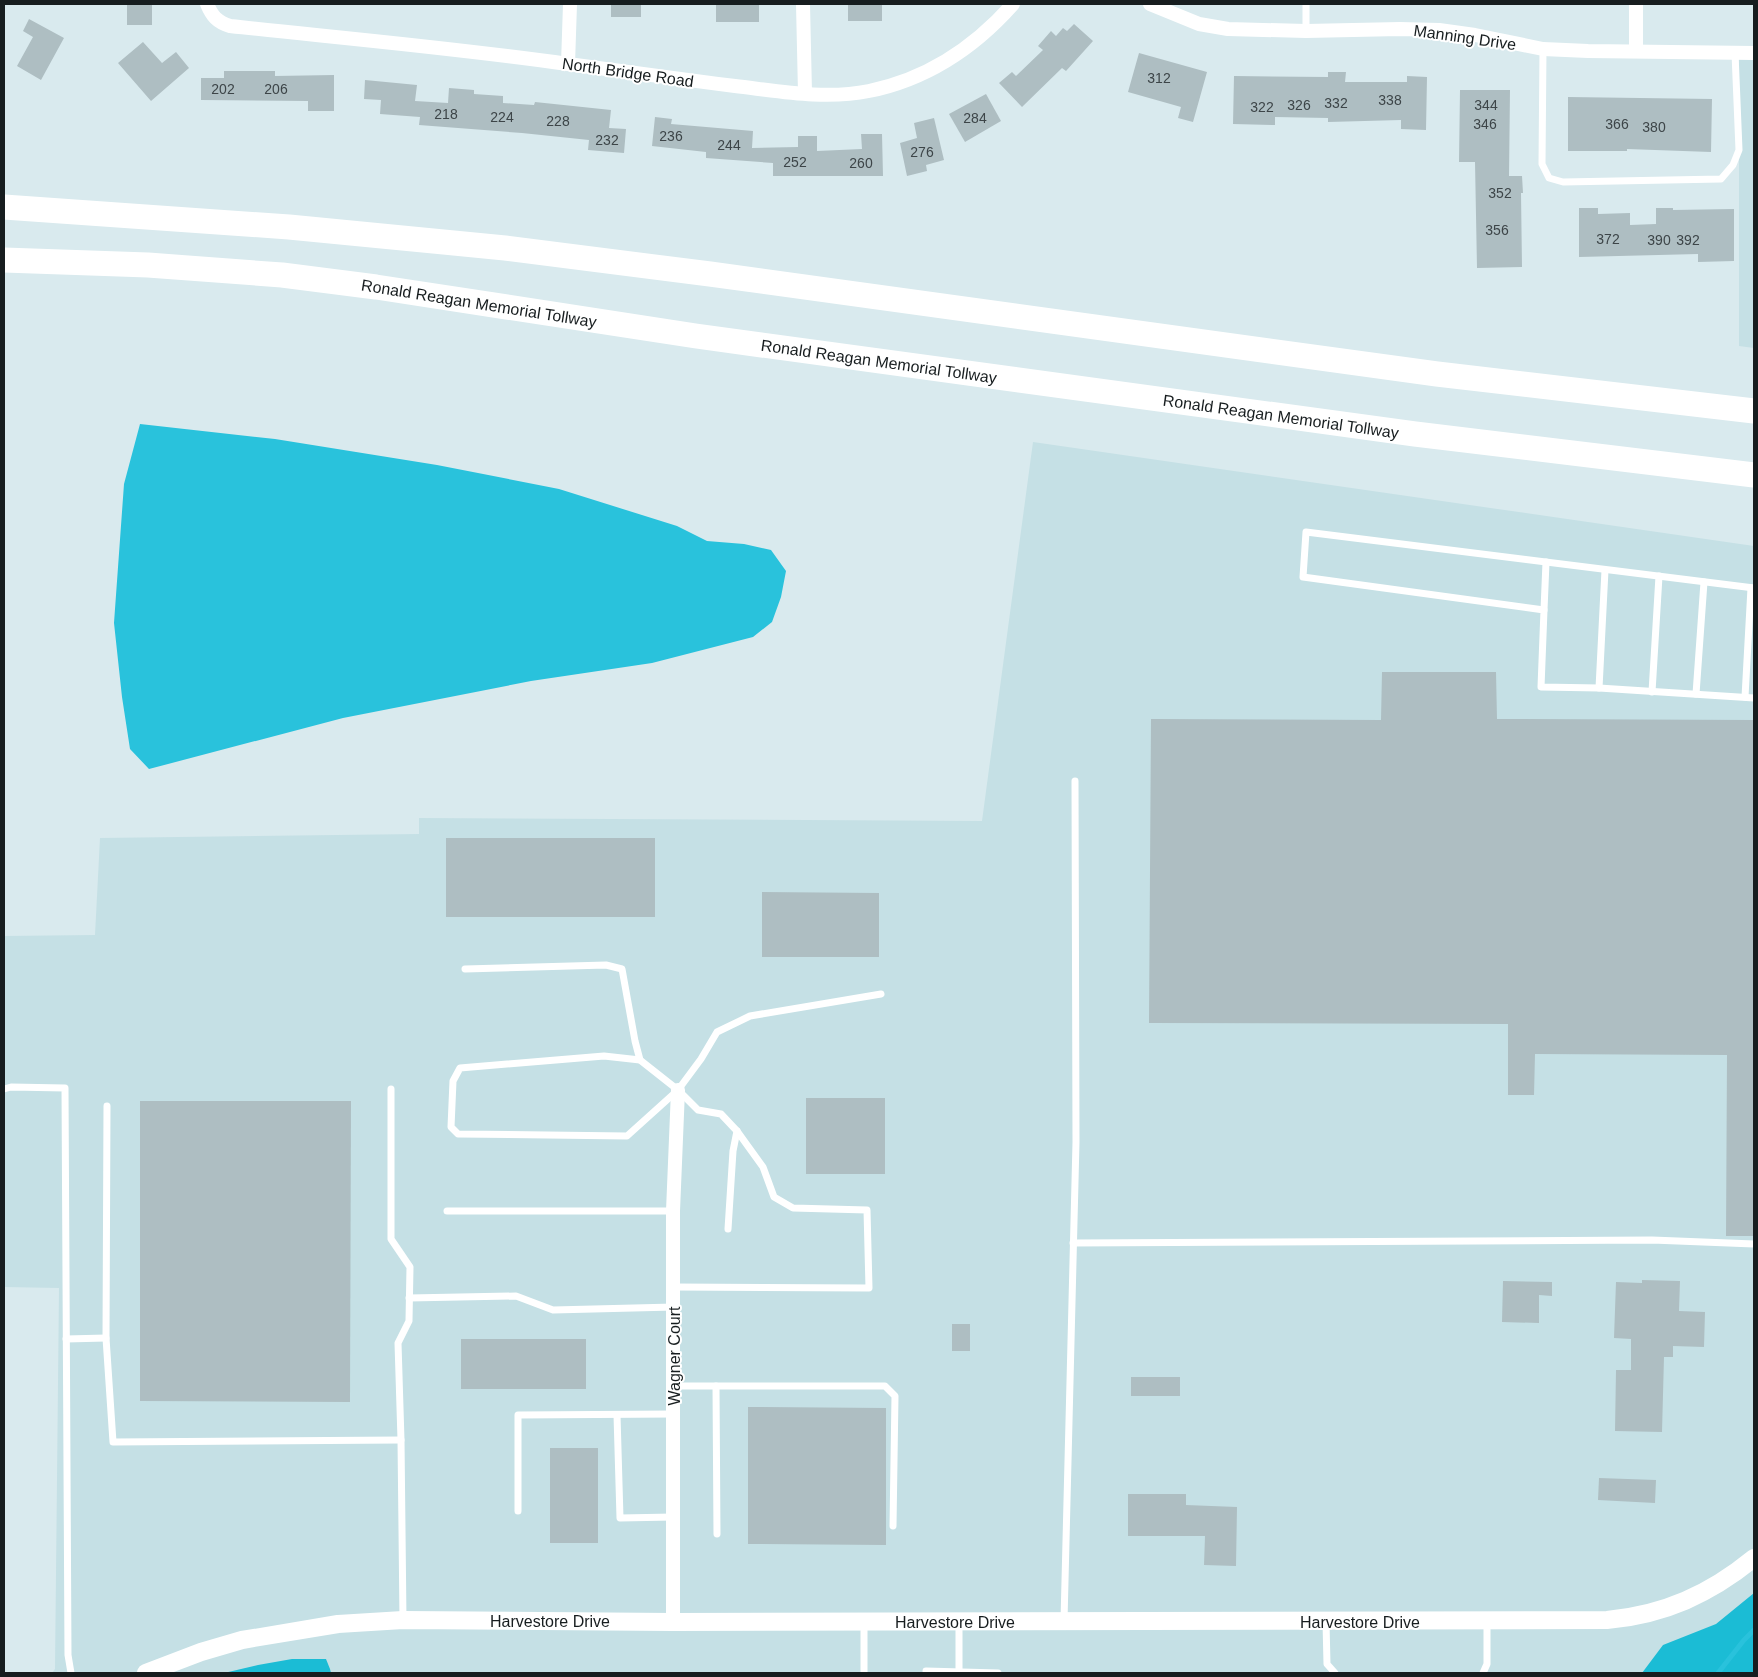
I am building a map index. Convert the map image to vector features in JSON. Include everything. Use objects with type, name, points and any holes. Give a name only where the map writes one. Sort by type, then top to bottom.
[{"type":"highway","points":[[4,207],[289,227],[505,248],[710,274],[1437,374],[1754,411]]},
{"type":"highway","name":"Ronald Reagan Memorial Tollway","points":[[4,260],[148,265],[282,275],[376,287],[696,336],[1405,433],[1754,475]]},
{"type":"street","name":"North Bridge Road","points":[[207,4],[217,20],[230,26],[824,95],[868,91],[916,77],[953,58],[983,35],[1014,4]]},
{"type":"street","points":[[568,64],[570,4]]},
{"type":"street","points":[[803,4],[805,93]]},
{"type":"street","name":"Manning Drive","points":[[1150,4],[1190,21],[1228,29],[1306,31],[1439,30],[1543,49],[1754,53]]},
{"type":"street","points":[[1636,4],[1636,51]]},
{"type":"street","name":"Wagner Court","points":[[673,1622],[673,1211],[678,1090]]},
{"type":"street","name":"Harvestore Drive","points":[[146,1673],[201,1652],[242,1640],[338,1624],[403,1620],[673,1622],[1607,1620],[1657,1612],[1700,1595],[1732,1576],[1754,1558]]},
{"type":"lane","points":[[1306,4],[1306,31]]},
{"type":"lane","points":[[1543,49],[1542,164],[1549,178],[1562,182],[1721,179],[1733,166],[1739,150],[1735,53]]},
{"type":"lane","points":[[1544,610],[1303,577],[1306,532],[1752,588],[1745,698]]},
{"type":"lane","points":[[1546,562],[1541,687],[1599,688],[1754,698]]},
{"type":"lane","points":[[1599,688],[1605,570]]},
{"type":"lane","points":[[1652,692],[1659,576]]},
{"type":"lane","points":[[1696,694],[1704,582]]},
{"type":"lane","points":[[1064,1622],[1076,1142],[1074,781]]},
{"type":"lane","points":[[465,969],[606,965],[622,969],[634,1041],[640,1060]]},
{"type":"lane","points":[[674,1287],[869,1288],[867,1210],[793,1208],[774,1197],[763,1167],[737,1131],[721,1114],[698,1110],[678,1090],[640,1060],[604,1056],[460,1068],[453,1081],[451,1127],[458,1134],[627,1136],[678,1090],[701,1059],[717,1032],[750,1016],[881,994]]},
{"type":"lane","points":[[4,1089],[11,1087],[65,1088],[68,1655],[71,1673]]},
{"type":"lane","points":[[390,1089],[390,1239],[410,1267],[409,1321],[398,1343],[403,1620]]},
{"type":"lane","points":[[107,1106],[106,1338],[113,1442],[401,1440]]},
{"type":"lane","points":[[728,1230],[737,1131]]},
{"type":"lane","points":[[447,1211],[673,1211]]},
{"type":"lane","points":[[1073,1243],[1652,1240],[1754,1244]]},
{"type":"lane","points":[[410,1298],[516,1296],[553,1310],[674,1307]]},
{"type":"lane","points":[[66,1339],[106,1338]]},
{"type":"lane","points":[[673,1386],[885,1386],[894,1396],[893,1526]]},
{"type":"lane","points":[[716,1386],[717,1534]]},
{"type":"lane","points":[[518,1511],[518,1415],[674,1414]]},
{"type":"lane","points":[[617,1415],[620,1518],[673,1517]]},
{"type":"lane","points":[[1483,1673],[1487,1664],[1487,1621]]},
{"type":"lane","points":[[864,1622],[864,1673]]},
{"type":"lane","points":[[959,1622],[959,1672]]},
{"type":"lane","points":[[1326,1622],[1327,1664],[1335,1673]]},
{"type":"lane","points":[[926,1671],[998,1673]]},
{"type":"shaded area","points":[[1739,58],[1754,58],[1754,348],[1739,346]]},
{"type":"shaded area","points":[[140,424],[275,439],[437,465],[559,489],[677,526],[707,541],[744,544],[771,550],[786,571],[781,597],[772,622],[753,637],[652,663],[531,681],[343,718],[149,769],[130,749],[114,623],[124,484]]},
{"type":"shaded area","points":[[1033,442],[1754,546],[1754,1673],[52,1673],[55,1669],[59,1288],[4,1287],[4,936],[95,935],[100,838],[419,834],[419,818],[982,821]]},
{"type":"shaded area","points":[[1754,1593],[1754,1673],[1642,1673],[1663,1645],[1716,1624]]},
{"type":"shaded area","points":[[292,1659],[326,1659],[331,1673],[224,1673],[258,1665]]},
{"type":"building","points":[[127,4],[152,4],[152,25],[127,25]]},
{"type":"building","points":[[611,4],[641,4],[641,17],[611,17]]},
{"type":"building","points":[[716,4],[759,4],[759,22],[716,22]]},
{"type":"building","points":[[848,4],[882,4],[882,21],[848,21]]},
{"type":"building","points":[[29,19],[64,38],[41,80],[17,66],[33,37],[23,31]]},
{"type":"building","points":[[1074,24],[1093,41],[1066,71],[1062,68],[1022,107],[999,83],[1012,72],[1016,76],[1043,50],[1038,46],[1051,31],[1056,36],[1063,28],[1067,31]]},
{"type":"building","points":[[143,42],[162,63],[176,52],[189,68],[151,101],[118,63]]},
{"type":"building","points":[[1139,53],[1207,72],[1193,122],[1178,118],[1181,107],[1128,92]]},
{"type":"building","points":[[224,71],[275,71],[275,76],[334,75],[334,111],[308,111],[308,101],[201,100],[201,78],[224,78]]},
{"type":"building","points":[[1328,72],[1346,72],[1345,82],[1407,82],[1407,76],[1427,77],[1426,130],[1401,129],[1401,120],[1328,122],[1328,118],[1275,117],[1275,125],[1233,124],[1234,76],[1328,77]]},
{"type":"building","points":[[365,80],[417,85],[415,101],[448,103],[449,88],[474,90],[474,94],[503,96],[503,103],[534,105],[535,102],[611,110],[609,128],[626,129],[624,153],[588,150],[589,140],[419,125],[420,117],[380,114],[381,100],[364,99]]},
{"type":"building","points":[[1460,90],[1510,90],[1509,176],[1522,176],[1522,267],[1477,268],[1475,162],[1459,162]]},
{"type":"building","points":[[986,94],[1001,121],[965,142],[949,114]]},
{"type":"building","points":[[1568,97],[1712,99],[1711,152],[1627,149],[1627,151],[1568,151]]},
{"type":"building","points":[[655,117],[672,119],[671,124],[753,131],[752,148],[798,147],[798,136],[817,136],[817,151],[862,149],[861,134],[882,134],[883,176],[773,176],[773,163],[706,158],[706,152],[652,146]]},
{"type":"building","points":[[934,118],[944,160],[926,165],[927,171],[907,176],[900,143],[917,138],[914,123]]},
{"type":"building","points":[[1579,208],[1598,208],[1598,214],[1630,213],[1630,225],[1656,224],[1656,208],[1673,208],[1673,210],[1734,209],[1734,261],[1698,262],[1698,254],[1579,257]]},
{"type":"building","points":[[1382,672],[1496,672],[1497,719],[1754,720],[1754,1236],[1726,1236],[1727,1055],[1535,1054],[1534,1095],[1508,1095],[1508,1024],[1149,1023],[1151,719],[1381,720]]},
{"type":"building","points":[[446,838],[655,838],[655,917],[446,917]]},
{"type":"building","points":[[762,892],[879,893],[879,957],[762,957]]},
{"type":"building","points":[[806,1098],[885,1098],[885,1174],[806,1174]]},
{"type":"building","points":[[140,1101],[351,1101],[350,1402],[140,1401]]},
{"type":"building","points":[[1642,1280],[1680,1281],[1679,1311],[1705,1312],[1704,1347],[1673,1346],[1673,1357],[1664,1357],[1662,1432],[1615,1431],[1616,1370],[1631,1370],[1631,1339],[1614,1338],[1616,1282],[1642,1283]]},
{"type":"building","points":[[1503,1281],[1552,1282],[1552,1296],[1539,1295],[1539,1323],[1502,1322]]},
{"type":"building","points":[[952,1324],[970,1324],[970,1351],[952,1351]]},
{"type":"building","points":[[461,1339],[586,1339],[586,1389],[461,1389]]},
{"type":"building","points":[[1131,1377],[1180,1377],[1180,1396],[1131,1396]]},
{"type":"building","points":[[748,1407],[886,1408],[886,1545],[748,1544]]},
{"type":"building","points":[[550,1448],[598,1448],[598,1543],[550,1543]]},
{"type":"building","points":[[1599,1478],[1656,1480],[1655,1503],[1598,1500]]},
{"type":"building","points":[[1128,1494],[1186,1494],[1186,1505],[1237,1507],[1236,1566],[1204,1565],[1205,1536],[1128,1536]]},
{"type":"waterway","points":[[1718,1673],[1754,1630]]}]
